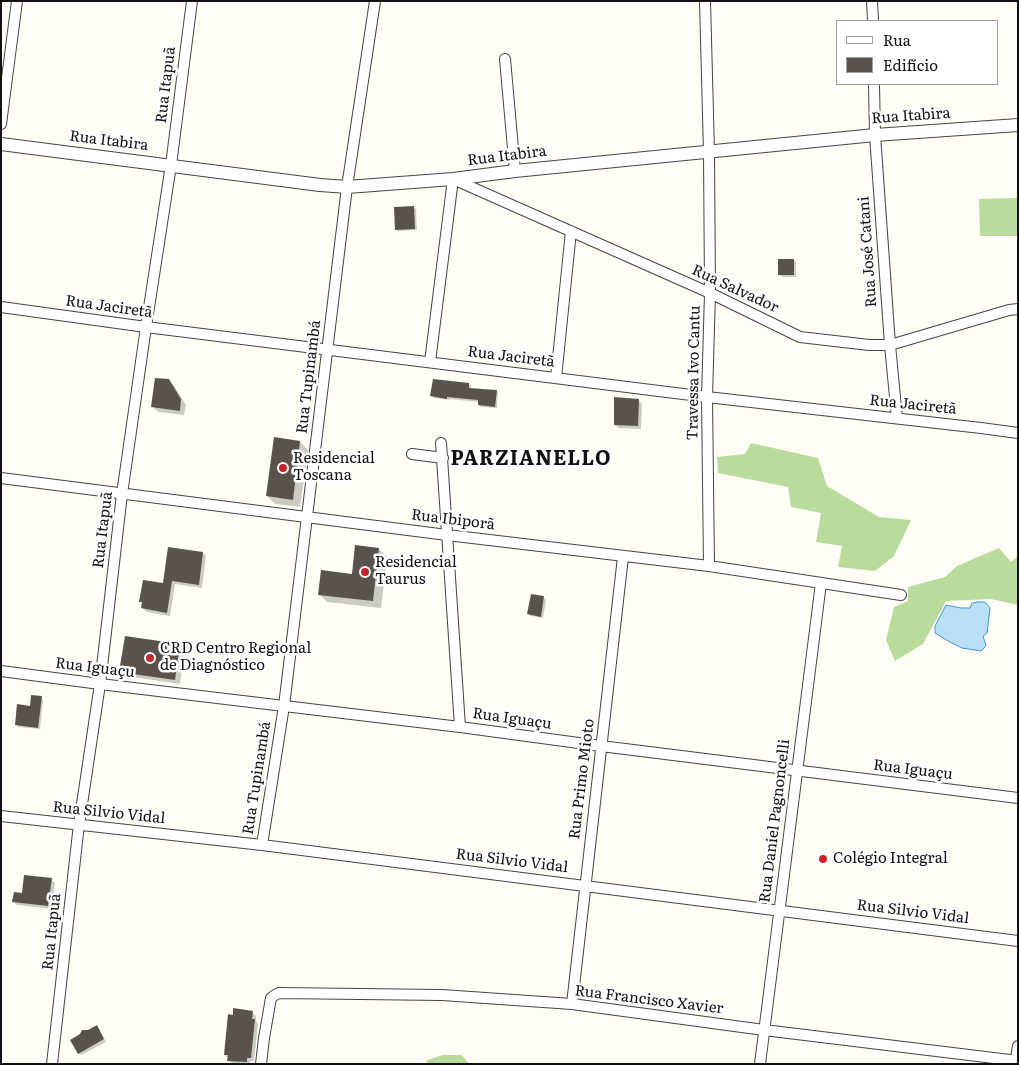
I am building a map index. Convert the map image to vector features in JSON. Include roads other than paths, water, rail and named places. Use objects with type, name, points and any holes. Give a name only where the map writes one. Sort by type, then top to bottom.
[{"type":"street","points":[[1,124],[17,1]]},
{"type":"street","name":"Rua Itapuã","points":[[52,1064],[79,824],[100,684],[122,494],[171,165],[192,1]]},
{"type":"street","name":"Rua Tupinambá","points":[[262,845],[284,706],[347,187],[375,1]]},
{"type":"street","name":"Travessa Ivo Cantu","points":[[706,1],[710,293],[707,397],[709,566]]},
{"type":"street","points":[[872,1],[873,20]]},
{"type":"street","points":[[505,59],[515,171]]},
{"type":"street","name":"Rua José Catani","points":[[874,85],[875,135],[897,418]]},
{"type":"street","name":"Rua Itabira","points":[[1,144],[347,187],[453,179],[515,171],[875,135],[1018,125]]},
{"type":"street","points":[[430,362],[453,179]]},
{"type":"street","name":"Rua Salvador","points":[[453,179],[710,293],[800,336],[869,345],[890,345],[1018,308]]},
{"type":"street","points":[[556,378],[571,231]]},
{"type":"street","name":"Rua Jaciretã","points":[[1,307],[146,327],[707,397],[1018,433]]},
{"type":"street","points":[[442,443],[460,727]]},
{"type":"street","points":[[412,454],[443,458]]},
{"type":"street","name":"Rua Ibiporã","points":[[1,478],[623,557],[709,566],[901,595]]},
{"type":"street","name":"Rua Primo Mioto","points":[[572,1004],[623,557]]},
{"type":"street","name":"Rua Daniel Pagnoncelli","points":[[760,1064],[822,583]]},
{"type":"street","name":"Rua Iguaçu","points":[[1,671],[1018,798]]},
{"type":"street","name":"Rua Silvio Vidal","points":[[1,816],[262,845],[1018,941]]},
{"type":"street","name":"Rua Francisco Xavier","points":[[260,1064],[271,998],[279,993],[442,995],[572,1004],[1016,1062]]},
{"type":"street","points":[[1016,1062],[1018,1046]]},
{"type":"water","points":[[985,602],[990,608],[987,633],[983,636],[986,646],[981,651],[962,648],[935,633],[935,626],[946,605],[970,608],[972,603]]},
{"type":"place","name":"Residencial Toscana","points":[[283,468]]},
{"type":"place","name":"Residencial Taurus","points":[[365,572]]},
{"type":"place","name":"CRD Centro Regional de Diagnóstico","points":[[150,658]]},
{"type":"place","name":"Colégio Integral","points":[[823,859]]},
{"type":"district","name":"PARZIANELLO","points":[[531,459]]}]
